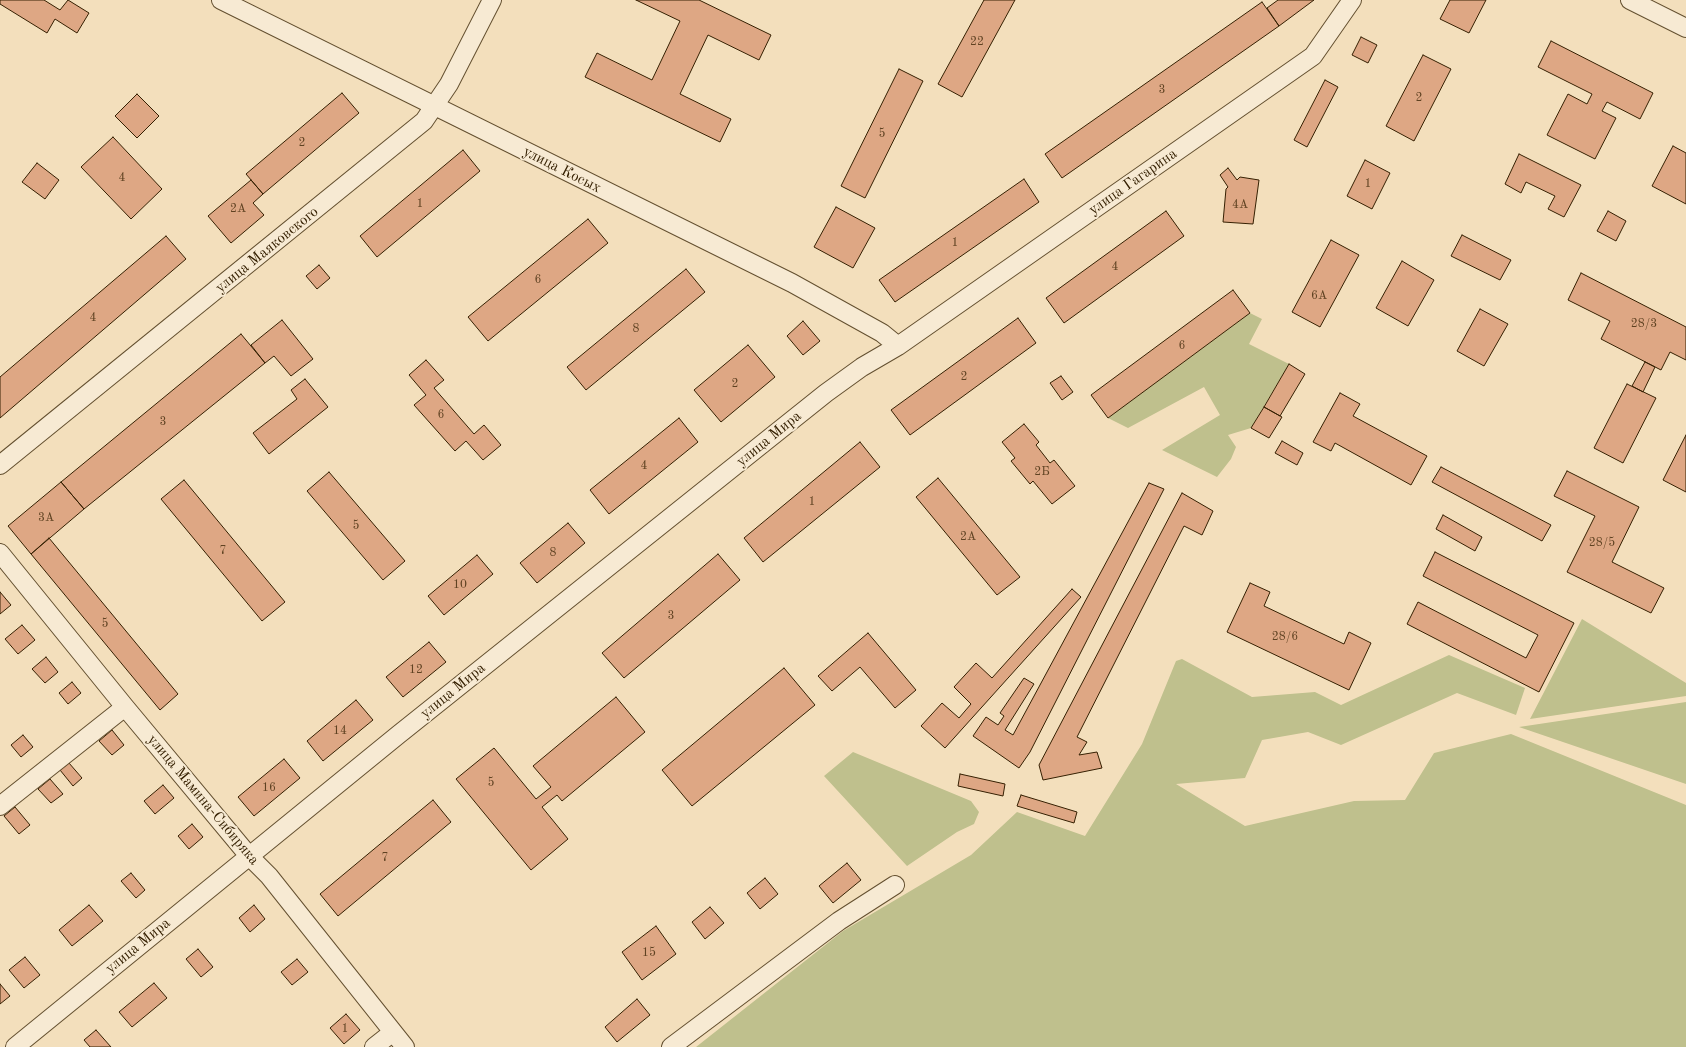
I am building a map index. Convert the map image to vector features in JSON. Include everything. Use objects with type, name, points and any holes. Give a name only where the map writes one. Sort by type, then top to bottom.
[{"type":"street","name":"улица Косых","points":[[222,0],[800,288],[882,333],[898,346]]},
{"type":"street","name":"улица Маяковского","points":[[0,465],[418,127],[435,106],[449,84],[492,0]]},
{"type":"street","name":"улица Гагарина","points":[[898,346],[1313,56],[1352,0]]},
{"type":"street","points":[[1630,0],[1686,28]]},
{"type":"street","name":"улица Мира","points":[[15,1047],[249,856],[826,393],[862,366],[898,346]]},
{"type":"street","name":"улица Мамина-Сибиряка","points":[[0,554],[125,708],[249,856],[269,876],[405,1047]]},
{"type":"street","points":[[0,806],[125,708]]},
{"type":"street","points":[[671,1047],[840,921],[894,885]]},
{"type":"street","points":[[374,1047],[393,1032]]},
{"type":"green space","points":[[1250,313],[1262,319],[1249,344],[1289,364],[1251,428],[1228,435],[1236,447],[1231,459],[1217,477],[1162,450],[1220,415],[1204,387],[1128,428],[1108,418]]},
{"type":"green space","points":[[1582,619],[1686,683],[1686,696],[1530,719]]},
{"type":"green space","points":[[1449,655],[1525,688],[1516,715],[1457,693],[1341,745],[1308,732],[1262,740],[1245,778],[1176,784],[1245,826],[1354,801],[1405,800],[1434,753],[1511,734],[1686,805],[1686,1047],[696,1047],[843,931],[971,855],[1017,812],[1085,836],[1142,744],[1176,661],[1182,659],[1252,697],[1315,692],[1341,705]]},
{"type":"green space","points":[[1686,702],[1686,784],[1519,727]]},
{"type":"green space","points":[[853,752],[971,801],[979,812],[974,824],[957,832],[907,866],[824,776]]},
{"type":"building","points":[[0,0],[44,0],[60,10],[68,0],[89,13],[77,33],[55,19],[47,33],[0,4]]},
{"type":"building","points":[[636,0],[699,0],[771,35],[759,60],[708,35],[680,94],[731,119],[720,142],[585,77],[597,53],[652,80],[680,21]]},
{"type":"building","points":[[984,0],[1015,0],[962,97],[938,84]]},
{"type":"building","points":[[1278,0],[1314,0],[1279,26],[1267,8]]},
{"type":"building","points":[[1450,0],[1486,0],[1469,33],[1440,19]]},
{"type":"building","points":[[1262,2],[1279,26],[1062,178],[1045,154]]},
{"type":"building","points":[[1361,37],[1377,45],[1368,63],[1352,55]]},
{"type":"building","points":[[1551,41],[1653,93],[1640,119],[1607,102],[1602,111],[1616,118],[1595,159],[1547,135],[1568,94],[1587,104],[1592,94],[1538,67]]},
{"type":"building","points":[[1423,55],[1451,69],[1414,141],[1386,126]]},
{"type":"building","points":[[899,69],[923,81],[865,198],[841,186]]},
{"type":"building","points":[[1325,80],[1338,87],[1307,147],[1294,140]]},
{"type":"building","points":[[342,93],[359,113],[263,194],[246,174]]},
{"type":"building","points":[[137,94],[159,116],[137,138],[115,116]]},
{"type":"building","points":[[113,137],[162,189],[131,219],[81,167]]},
{"type":"building","points":[[1673,146],[1686,153],[1686,204],[1652,186]]},
{"type":"building","points":[[463,150],[480,171],[377,257],[360,236]]},
{"type":"building","points":[[1519,154],[1581,185],[1564,217],[1548,209],[1555,196],[1526,182],[1521,193],[1505,184]]},
{"type":"building","points":[[1365,160],[1390,173],[1372,209],[1347,196]]},
{"type":"building","points":[[37,163],[59,180],[45,199],[22,182]]},
{"type":"building","points":[[1228,168],[1237,180],[1240,177],[1259,180],[1253,224],[1223,222],[1226,189],[1228,187],[1220,175]]},
{"type":"building","points":[[1024,179],[1039,202],[895,302],[879,280]]},
{"type":"building","points":[[251,180],[263,194],[253,203],[264,215],[231,243],[208,216]]},
{"type":"building","points":[[836,207],[875,228],[853,268],[814,247]]},
{"type":"building","points":[[1166,211],[1184,236],[1064,323],[1046,298]]},
{"type":"building","points":[[1608,211],[1626,221],[1616,241],[1597,231]]},
{"type":"building","points":[[588,219],[608,243],[488,341],[468,317]]},
{"type":"building","points":[[1462,235],[1511,260],[1500,280],[1451,256]]},
{"type":"building","points":[[166,236],[186,259],[0,418],[0,377]]},
{"type":"building","points":[[1331,240],[1359,255],[1320,327],[1292,312]]},
{"type":"building","points":[[1402,261],[1434,280],[1408,326],[1376,308]]},
{"type":"building","points":[[319,265],[330,278],[317,289],[306,276]]},
{"type":"building","points":[[686,269],[705,292],[586,390],[567,367]]},
{"type":"building","points":[[1581,273],[1686,327],[1686,360],[1670,352],[1661,370],[1601,339],[1610,321],[1568,300]]},
{"type":"building","points":[[1233,290],[1250,313],[1108,418],[1091,395]]},
{"type":"building","points":[[1480,309],[1508,324],[1484,366],[1457,351]]},
{"type":"building","points":[[1018,318],[1036,343],[910,435],[891,410]]},
{"type":"building","points":[[282,320],[313,359],[291,376],[274,356],[265,363],[251,345]]},
{"type":"building","points":[[803,321],[820,341],[803,355],[787,336]]},
{"type":"building","points":[[241,334],[265,363],[84,509],[61,482]]},
{"type":"building","points":[[748,345],[775,377],[721,422],[694,390]]},
{"type":"building","points":[[426,360],[444,380],[434,388],[474,434],[484,425],[501,445],[483,460],[466,441],[455,451],[414,405],[426,395],[409,375]]},
{"type":"building","points":[[1645,362],[1655,367],[1643,392],[1632,386]]},
{"type":"building","points":[[1289,364],[1305,374],[1280,416],[1264,407]]},
{"type":"building","points":[[1061,376],[1073,392],[1062,400],[1050,383]]},
{"type":"building","points":[[305,379],[328,407],[269,454],[253,433],[297,399],[291,390]]},
{"type":"building","points":[[1627,384],[1656,398],[1623,463],[1594,448]]},
{"type":"building","points":[[1340,393],[1360,404],[1353,416],[1427,456],[1411,485],[1335,443],[1331,451],[1313,442]]},
{"type":"building","points":[[1264,407],[1282,417],[1269,438],[1251,428]]},
{"type":"building","points":[[679,418],[698,442],[609,514],[590,490]]},
{"type":"building","points":[[1024,424],[1039,442],[1036,445],[1050,463],[1054,460],[1075,486],[1052,504],[1033,481],[1030,484],[1011,461],[1015,458],[1002,442]]},
{"type":"building","points":[[1686,435],[1686,492],[1663,480]]},
{"type":"building","points":[[1282,441],[1303,453],[1297,465],[1275,453]]},
{"type":"building","points":[[860,442],[880,467],[763,562],[744,538]]},
{"type":"building","points":[[1441,467],[1551,525],[1542,541],[1432,482]]},
{"type":"building","points":[[1567,471],[1639,507],[1612,562],[1664,588],[1651,613],[1567,572],[1595,516],[1554,496]]},
{"type":"building","points":[[329,472],[405,561],[383,580],[307,491]]},
{"type":"building","points":[[938,478],[1020,577],[997,595],[916,497]]},
{"type":"building","points":[[184,480],[285,602],[262,621],[161,499]]},
{"type":"building","points":[[61,482],[84,509],[31,554],[8,526]]},
{"type":"building","points":[[1149,483],[1164,489],[1030,752],[1019,768],[973,736],[986,717],[998,725],[1004,716],[1000,713],[1024,678],[1034,684],[1005,730],[1013,735]]},
{"type":"building","points":[[1182,493],[1213,511],[1202,535],[1184,526],[1077,737],[1087,742],[1079,755],[1097,752],[1102,768],[1043,780],[1039,765]]},
{"type":"building","points":[[1443,515],[1482,537],[1475,551],[1436,529]]},
{"type":"building","points":[[568,523],[585,543],[537,583],[520,563]]},
{"type":"building","points":[[49,538],[178,694],[160,710],[31,554]]},
{"type":"building","points":[[1435,552],[1574,623],[1539,692],[1407,624],[1418,602],[1526,658],[1538,635],[1423,576]]},
{"type":"building","points":[[718,554],[740,580],[624,678],[602,653]]},
{"type":"building","points":[[477,555],[493,574],[444,615],[428,596]]},
{"type":"building","points":[[1250,583],[1270,592],[1264,606],[1344,644],[1349,632],[1371,643],[1349,690],[1227,632]]},
{"type":"building","points":[[1072,589],[1081,597],[945,748],[921,726],[942,703],[959,718],[971,704],[954,687],[976,663],[992,678]]},
{"type":"building","points":[[0,592],[11,605],[0,614]]},
{"type":"building","points":[[22,625],[35,640],[18,654],[5,639]]},
{"type":"building","points":[[868,633],[916,690],[895,708],[860,667],[832,691],[818,676]]},
{"type":"building","points":[[429,642],[446,662],[403,697],[386,677]]},
{"type":"building","points":[[46,657],[58,672],[45,683],[32,669]]},
{"type":"building","points":[[784,668],[815,705],[692,806],[662,770]]},
{"type":"building","points":[[72,682],[81,693],[68,704],[59,693]]},
{"type":"building","points":[[616,697],[645,732],[562,801],[557,795],[542,807],[568,839],[531,870],[456,779],[494,748],[536,799],[551,787],[533,766]]},
{"type":"building","points":[[356,700],[373,720],[323,761],[307,741]]},
{"type":"building","points":[[112,730],[124,745],[112,755],[99,741]]},
{"type":"building","points":[[23,735],[33,747],[21,757],[11,745]]},
{"type":"building","points":[[284,759],[300,778],[254,816],[238,797]]},
{"type":"building","points":[[69,763],[82,778],[73,786],[60,770]]},
{"type":"building","points":[[960,774],[1005,784],[1003,796],[958,786]]},
{"type":"building","points":[[50,779],[63,794],[51,803],[38,789]]},
{"type":"building","points":[[163,785],[174,798],[155,814],[144,801]]},
{"type":"building","points":[[1021,795],[1077,812],[1074,823],[1017,806]]},
{"type":"building","points":[[433,800],[451,822],[338,916],[320,894]]},
{"type":"building","points":[[15,807],[30,825],[19,834],[4,816]]},
{"type":"building","points":[[192,824],[203,837],[189,849],[178,836]]},
{"type":"building","points":[[847,863],[861,880],[833,903],[819,886]]},
{"type":"building","points":[[131,873],[145,890],[136,898],[121,881]]},
{"type":"building","points":[[765,878],[778,894],[760,909],[747,893]]},
{"type":"building","points":[[89,905],[103,921],[72,946],[59,930]]},
{"type":"building","points":[[254,905],[265,919],[250,932],[239,918]]},
{"type":"building","points":[[710,907],[724,923],[705,939],[692,922]]},
{"type":"building","points":[[656,926],[676,954],[642,980],[622,952]]},
{"type":"building","points":[[198,949],[213,967],[201,977],[186,959]]},
{"type":"building","points":[[25,957],[40,975],[24,988],[9,970]]},
{"type":"building","points":[[297,959],[308,972],[292,985],[281,972]]},
{"type":"building","points":[[154,983],[167,998],[132,1027],[119,1012]]},
{"type":"building","points":[[0,984],[10,996],[0,1004]]},
{"type":"building","points":[[637,999],[650,1015],[617,1042],[605,1027]]},
{"type":"building","points":[[346,1014],[360,1030],[344,1044],[330,1028]]},
{"type":"building","points":[[96,1030],[111,1047],[90,1047],[84,1040]]}]
